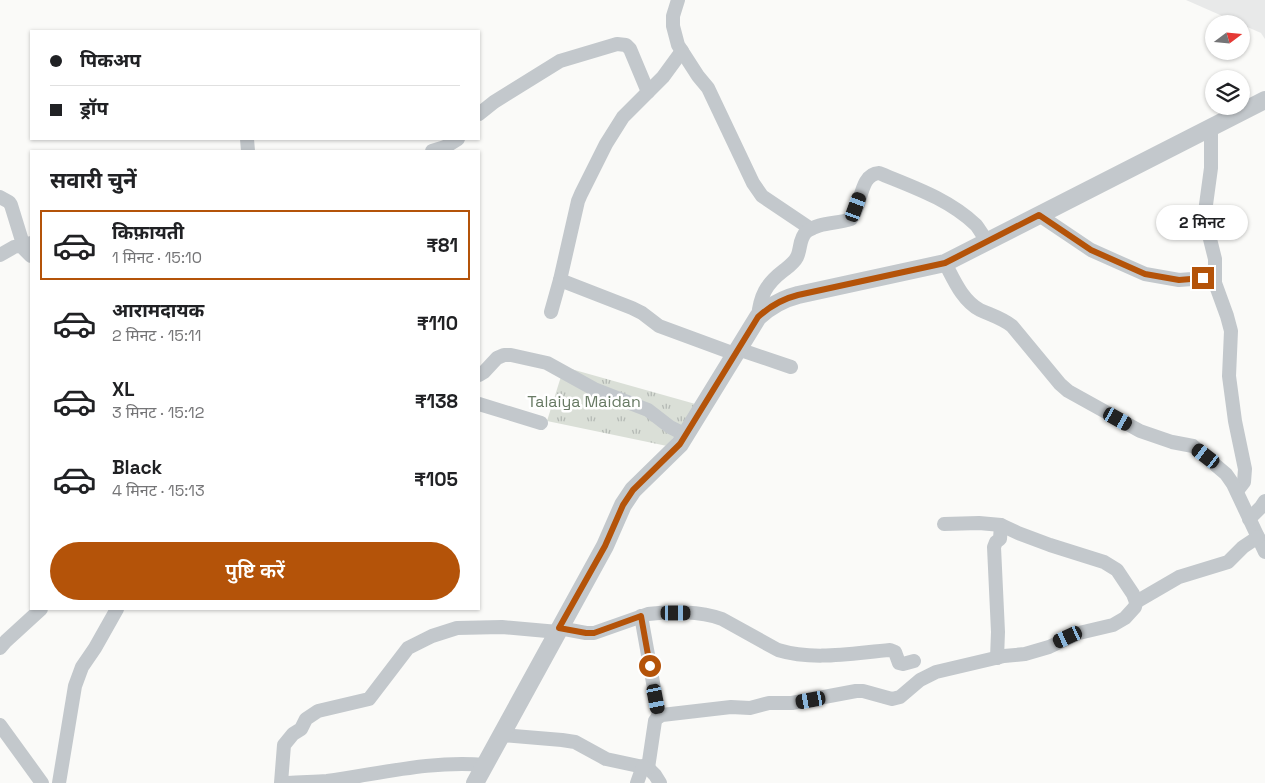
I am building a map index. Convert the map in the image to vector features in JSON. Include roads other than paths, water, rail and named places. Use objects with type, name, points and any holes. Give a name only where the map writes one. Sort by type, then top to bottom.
[{"type":"street","points":[[678,0],[673,16],[673,26],[678,44],[698,76],[708,88],[757,190],[805,236]]},
{"type":"street","points":[[480,113],[494,102],[560,61],[616,44],[630,49],[648,92]]},
{"type":"street","points":[[551,312],[581,194],[606,144],[623,117],[663,77],[682,51]]},
{"type":"street","points":[[474,783],[605,546],[623,505],[633,490],[675,449],[686,435],[758,317],[786,298],[838,285],[945,263],[1265,100]]},
{"type":"street","points":[[1211,127],[1211,168],[1205,218],[1214,259],[1216,288],[1231,331],[1229,376],[1235,421],[1245,469],[1244,482],[1237,491]]},
{"type":"street","points":[[435,150],[456,140]]},
{"type":"street","points":[[758,317],[759,304],[764,292],[774,278],[797,258],[805,236],[820,226],[851,219],[855,215],[864,187],[873,174],[879,173],[937,197],[977,226],[987,241]]},
{"type":"street","points":[[0,196],[11,205],[25,244],[7,250],[0,255]]},
{"type":"street","points":[[1039,215],[1091,250],[1145,274],[1179,280],[1215,276]]},
{"type":"street","points":[[945,263],[961,292],[969,302],[1012,326],[1068,391],[1140,431],[1172,442],[1193,446],[1226,474],[1237,491],[1265,552]]},
{"type":"street","points":[[560,280],[632,308],[659,326],[736,352],[791,367]]},
{"type":"street","points":[[480,374],[497,358],[504,355],[547,363],[594,388],[648,410],[670,427],[686,435]]},
{"type":"street","points":[[480,404],[541,423]]},
{"type":"street","points":[[1249,519],[1262,507],[1265,501]]},
{"type":"street","points":[[659,716],[731,707],[750,708],[769,703],[796,702],[856,691],[896,699],[920,680],[936,672],[997,658],[1025,654],[1049,647],[1079,633],[1113,625],[1130,614],[1135,607],[1136,602],[1133,594],[1116,570],[1104,562],[1050,545],[1001,525],[979,522],[944,524]]},
{"type":"street","points":[[997,658],[998,632],[994,547],[1000,539],[1001,525]]},
{"type":"street","points":[[1136,602],[1179,577],[1228,562],[1246,544],[1258,537]]},
{"type":"street","points":[[0,648],[40,610]]},
{"type":"street","points":[[59,783],[76,686],[82,667],[116,610]]},
{"type":"street","points":[[281,783],[284,745],[293,734],[301,729],[306,719],[318,711],[369,699],[408,648],[432,636],[457,628],[558,630],[594,633],[641,616],[656,613],[695,613],[722,619],[778,650],[786,652],[805,655],[827,655],[890,650],[895,652],[899,664],[914,661]]},
{"type":"street","points":[[637,783],[645,767],[656,721],[659,716],[641,616]]},
{"type":"street","points":[[0,725],[42,783]]},
{"type":"street","points":[[502,735],[575,742],[606,759],[645,767],[655,775],[660,783]]},
{"type":"street","points":[[288,783],[326,781],[438,764],[464,763],[485,765]]},
{"type":"park label","name":"Talaiya Maidan","points":[[584,401]]}]
